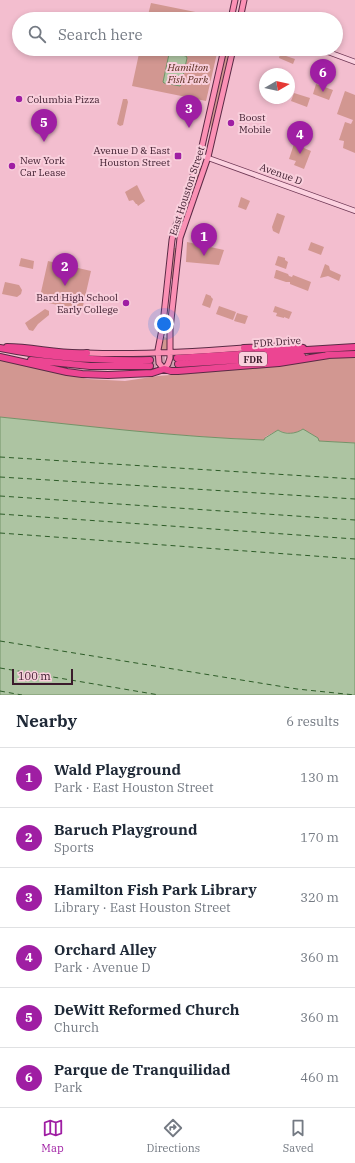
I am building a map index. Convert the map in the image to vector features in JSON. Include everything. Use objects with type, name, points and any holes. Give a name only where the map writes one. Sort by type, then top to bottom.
[{"type":"highway","points":[[244,348],[293,346],[314,350]]},
{"type":"highway","points":[[0,348],[15,347],[58,352],[87,353]]},
{"type":"highway","name":"FDR Drive","points":[[355,347],[177,361],[355,354]]},
{"type":"highway","points":[[0,348],[37,355],[150,363],[105,366],[76,365],[0,356]]},
{"type":"highway","points":[[0,356],[67,372],[108,375],[158,372],[164,369],[175,371],[241,367],[329,355]]},
{"type":"main road","points":[[232,12],[235,0]]},
{"type":"main road","points":[[241,12],[244,0]]},
{"type":"main road","name":"East Houston Street","points":[[222,56],[200,155],[172,240],[163,324],[158,347],[159,363],[164,369],[169,362],[170,329],[179,242],[208,157],[231,56]]},
{"type":"main road","name":"FDR Drive","points":[[87,353],[158,354],[244,348]]},
{"type":"street","points":[[339,56],[355,62]]},
{"type":"street","name":"Avenue D","points":[[200,155],[355,211]]},
{"type":"green space","points":[[151,3],[195,12],[149,12]]},
{"type":"green space","name":"Hamilton Fish Park","points":[[138,56],[216,56],[206,101],[132,86]]},
{"type":"green space","points":[[225,56],[230,56],[209,147],[207,147],[211,130],[210,123]]},
{"type":"green space","points":[[280,56],[286,56],[295,59],[293,64],[279,58]]},
{"type":"green space","points":[[316,84],[333,90],[329,100],[313,94]]},
{"type":"green space","points":[[345,91],[355,95],[355,153],[343,148],[344,141],[339,140],[345,122],[351,124],[353,120],[337,114]]},
{"type":"green space","points":[[295,93],[310,98],[307,107],[295,102]]},
{"type":"green space","points":[[123,99],[127,99],[128,102],[123,125],[120,126],[117,124]]},
{"type":"green space","points":[[294,144],[311,151],[304,169],[294,165],[296,161],[289,159]]},
{"type":"green space","points":[[200,166],[202,167],[196,188],[179,234],[176,233]]},
{"type":"green space","points":[[137,185],[145,201],[138,206],[133,200],[129,201],[125,192]]},
{"type":"green space","points":[[241,197],[250,201],[246,210],[238,207]]},
{"type":"green space","points":[[277,213],[285,216],[279,234],[273,231],[272,227]]},
{"type":"green space","points":[[187,242],[224,250],[219,265],[186,262]]},
{"type":"green space","points":[[311,242],[324,247],[321,255],[308,250]]},
{"type":"green space","points":[[173,248],[177,248],[174,278],[172,279],[170,278]]},
{"type":"green space","points":[[278,256],[285,258],[288,262],[286,269],[275,265]]},
{"type":"green space","points":[[21,258],[34,261],[33,269],[19,266]]},
{"type":"green space","points":[[48,261],[91,271],[82,310],[39,301]]},
{"type":"green space","points":[[325,264],[329,266],[330,270],[341,275],[339,281],[328,276],[320,278]]},
{"type":"green space","points":[[276,270],[288,274],[289,276],[292,277],[293,275],[311,282],[308,291],[290,284],[290,282],[274,278]]},
{"type":"green space","points":[[5,282],[19,285],[22,290],[21,294],[17,297],[2,294]]},
{"type":"green space","points":[[206,294],[211,296],[213,299],[210,308],[202,305]]},
{"type":"green space","points":[[219,306],[236,312],[233,320],[216,314]]},
{"type":"green space","points":[[275,306],[292,312],[289,319],[276,316],[277,313],[273,312]]},
{"type":"green space","points":[[45,309],[49,311],[49,315],[38,324],[33,331],[29,330],[25,323]]},
{"type":"green space","points":[[237,313],[248,316],[245,324],[234,321]]},
{"type":"green space","points":[[164,337],[167,338],[168,350],[162,351],[161,350]]},
{"type":"green space","points":[[355,357],[355,443],[318,441],[318,438],[303,429],[291,433],[278,430],[265,437],[265,440],[232,439],[99,428],[0,417],[0,360],[88,379],[125,381],[158,376],[267,367],[320,359]]},
{"type":"shaded area","points":[[169,56],[186,56],[187,58],[181,85],[163,82]]},
{"type":"shaded area","points":[[0,417],[165,434],[231,439],[264,440],[278,430],[284,433],[290,433],[303,429],[318,438],[319,441],[355,443],[355,695],[0,695]]},
{"type":"ferry route","points":[[0,457],[355,479]]},
{"type":"ferry route","points":[[0,477],[355,499]]},
{"type":"ferry route","points":[[0,496],[355,520]]},
{"type":"ferry route","points":[[0,514],[355,539]]},
{"type":"ferry route","points":[[0,533],[355,559]]},
{"type":"ferry route","points":[[0,641],[297,689],[355,695]]},
{"type":"ferry route","points":[[0,668],[159,695]]},
{"type":"ferry route","points":[[0,691],[22,695]]},
{"type":"tunnel","points":[[150,360],[177,358]]},
{"type":"tunnel","points":[[150,366],[178,364]]},
{"type":"place","name":"Parque de Tranquilidad","points":[[323,92]]},
{"type":"place","name":"Columbia Pizza","points":[[19,99]]},
{"type":"place","name":"Boost Mobile","points":[[231,123]]},
{"type":"place","name":"Hamilton Fish Park Library","points":[[189,128]]},
{"type":"place","name":"DeWitt Reformed Church","points":[[44,142]]},
{"type":"place","name":"Orchard Alley","points":[[300,154]]},
{"type":"place","name":"Avenue D & East Houston Street","points":[[178,156]]},
{"type":"place","name":"New York Car Lease","points":[[12,166]]},
{"type":"place","name":"Wald Playground","points":[[204,256]]},
{"type":"place","name":"Baruch Playground","points":[[65,286]]},
{"type":"place","name":"Bard High School Early College","points":[[126,303]]}]
